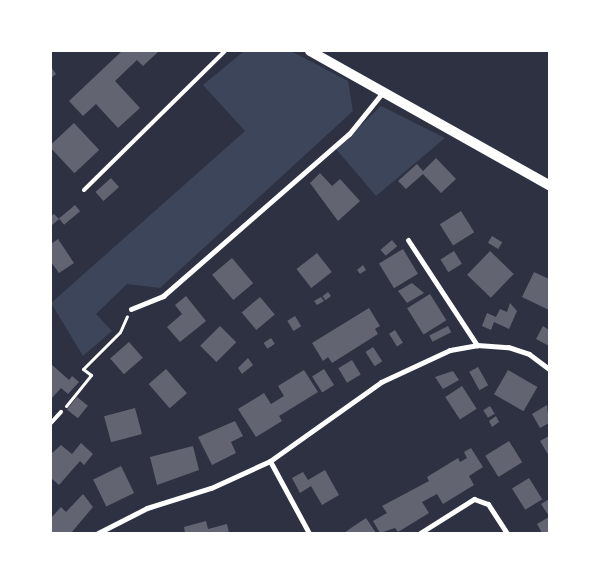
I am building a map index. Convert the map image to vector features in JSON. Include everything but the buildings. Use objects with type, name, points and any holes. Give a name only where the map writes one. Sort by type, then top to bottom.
[{"type":"main road","points":[[310,51],[549,185]]},
{"type":"street","points":[[131,309],[163,296],[349,134],[383,92]]},
{"type":"street","points":[[408,240],[477,345]]},
{"type":"street","points":[[98,533],[146,508],[211,488],[270,461],[381,382],[415,364],[477,345],[529,354],[549,369]]},
{"type":"street","points":[[270,461],[309,533]]},
{"type":"street","points":[[420,533],[474,499],[488,504],[506,533]]},
{"type":"lane","points":[[84,190],[225,51]]},
{"type":"lane","points":[[51,423],[61,412]]},
{"type":"path","points":[[61,412],[91,375],[83,369],[120,332],[131,309]]},
{"type":"shaded area","points":[[244,51],[291,51],[348,81],[353,111],[160,288],[127,284],[96,314],[112,331],[83,356],[51,303],[245,131],[203,85]]},
{"type":"shaded area","points":[[381,106],[445,138],[376,196],[336,149]]}]
